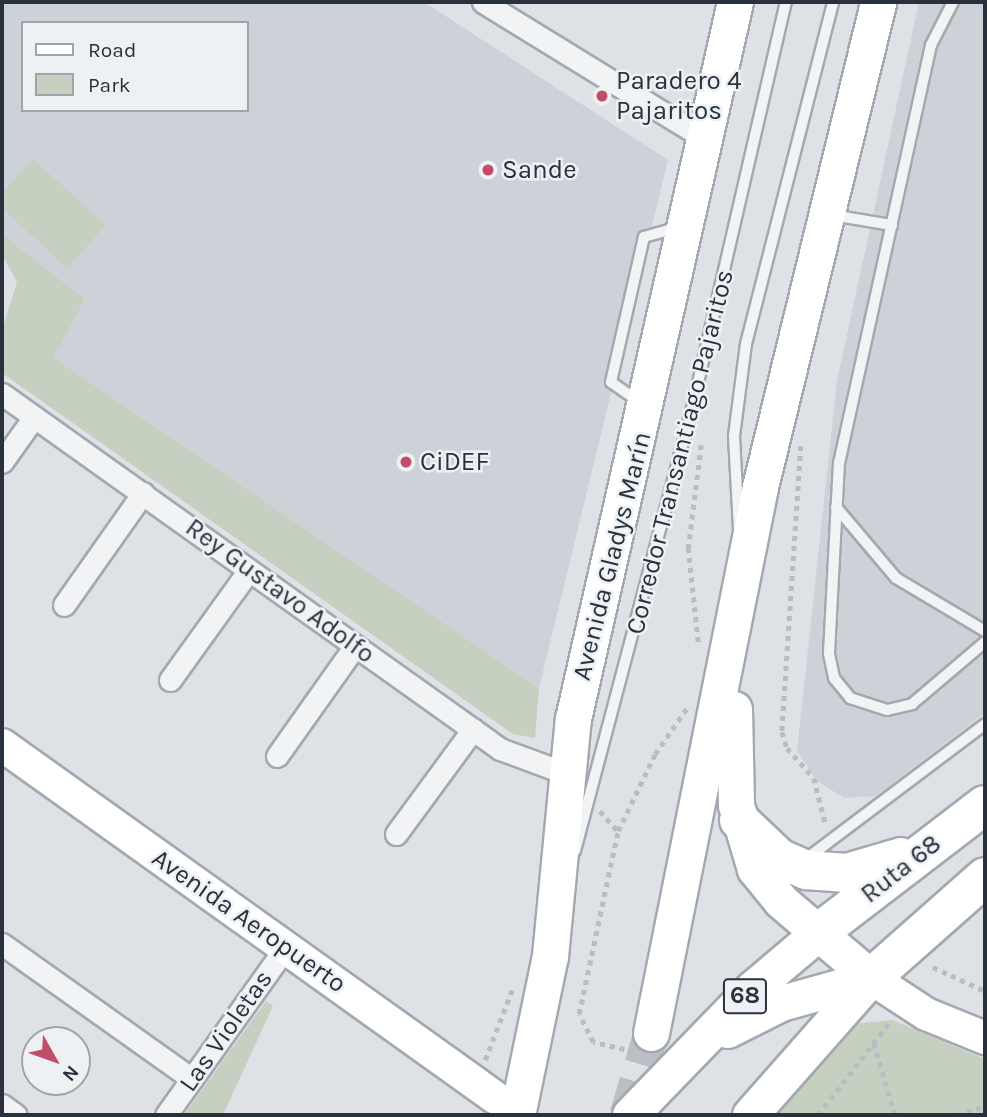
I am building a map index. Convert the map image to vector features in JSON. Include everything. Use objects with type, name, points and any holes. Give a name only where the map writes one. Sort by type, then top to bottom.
[{"type":"highway","name":"Ruta 68","points":[[818,933],[985,805]]},
{"type":"highway","points":[[739,820],[795,867],[847,873],[926,848]]},
{"type":"highway","points":[[871,978],[985,877]]},
{"type":"main road","name":"Avenida Gladys Marín","points":[[494,1103],[550,956],[558,899],[565,773],[578,692],[648,408],[735,2]]},
{"type":"main road","points":[[652,1034],[745,560],[831,215],[878,2]]},
{"type":"main road","points":[[734,615],[732,741],[739,820],[747,851],[767,886],[871,978]]},
{"type":"main road","name":"68","points":[[630,1115],[677,1065],[818,933]]},
{"type":"main road","points":[[677,1065],[758,1012],[871,978]]},
{"type":"main road","points":[[750,1115],[871,978]]},
{"type":"street","points":[[483,2],[706,139]]},
{"type":"street","name":"Rey Gustavo Adolfo","points":[[2,394],[473,729],[522,761],[565,773]]},
{"type":"street","points":[[2,462],[34,417]]},
{"type":"street","points":[[64,605],[143,493]]},
{"type":"street","points":[[170,680],[249,570]]},
{"type":"street","points":[[277,756],[355,646]]},
{"type":"street","points":[[396,834],[473,729]]},
{"type":"street","name":"Avenida Aeropuerto","points":[[2,745],[286,947],[494,1103]]},
{"type":"street","points":[[2,944],[192,1079]]},
{"type":"street","name":"Las Violetas","points":[[166,1115],[286,947]]},
{"type":"street","points":[[871,978],[906,1002],[985,1038]]},
{"type":"street","points":[[2,1105],[16,1115]]},
{"type":"lane","name":"Corredor Transantiago Pajaritos","points":[[558,899],[592,803],[786,2]]},
{"type":"lane","name":"Corredor Transantiago Pajaritos","points":[[745,560],[732,495],[746,344],[833,2]]},
{"type":"lane","points":[[953,2],[931,45],[839,462],[829,654],[834,678],[850,698],[887,710],[912,704],[985,642]]},
{"type":"lane","points":[[831,215],[892,225]]},
{"type":"lane","points":[[836,507],[896,578],[985,631]]},
{"type":"lane","points":[[795,867],[985,724]]},
{"type":"path","points":[[802,432],[782,732],[786,748],[814,778],[830,841]]},
{"type":"path","points":[[933,967],[985,991]]},
{"type":"path","points":[[494,1103],[515,975]]},
{"type":"path","points":[[818,1115],[906,1002]]},
{"type":"path","points":[[874,1042],[895,1115]]},
{"type":"path","points":[[957,1115],[985,1106]]},
{"type":"shaded area","points":[[2,2],[424,2],[668,160],[539,688],[54,358],[85,299],[2,234]]},
{"type":"shaded area","points":[[919,2],[985,2],[985,713],[876,796],[844,798],[817,781],[797,751],[837,381]]},
{"type":"green space","points":[[33,159],[106,225],[67,268],[2,208],[2,193]]},
{"type":"green space","points":[[2,234],[85,299],[54,358],[539,688],[535,738],[513,734],[2,373],[2,330],[17,282],[2,255]]},
{"type":"green space","points":[[266,1001],[273,1006],[223,1115],[184,1115]]},
{"type":"green space","points":[[892,1020],[985,1059],[985,1115],[767,1115],[854,1024]]},
{"type":"tunnel","points":[[627,1115],[651,1033]]},
{"type":"place","name":"Paradero 4 Pajaritos","points":[[602,96]]},
{"type":"place","name":"Sande","points":[[488,170]]},
{"type":"place","name":"CiDEF","points":[[406,462]]}]
